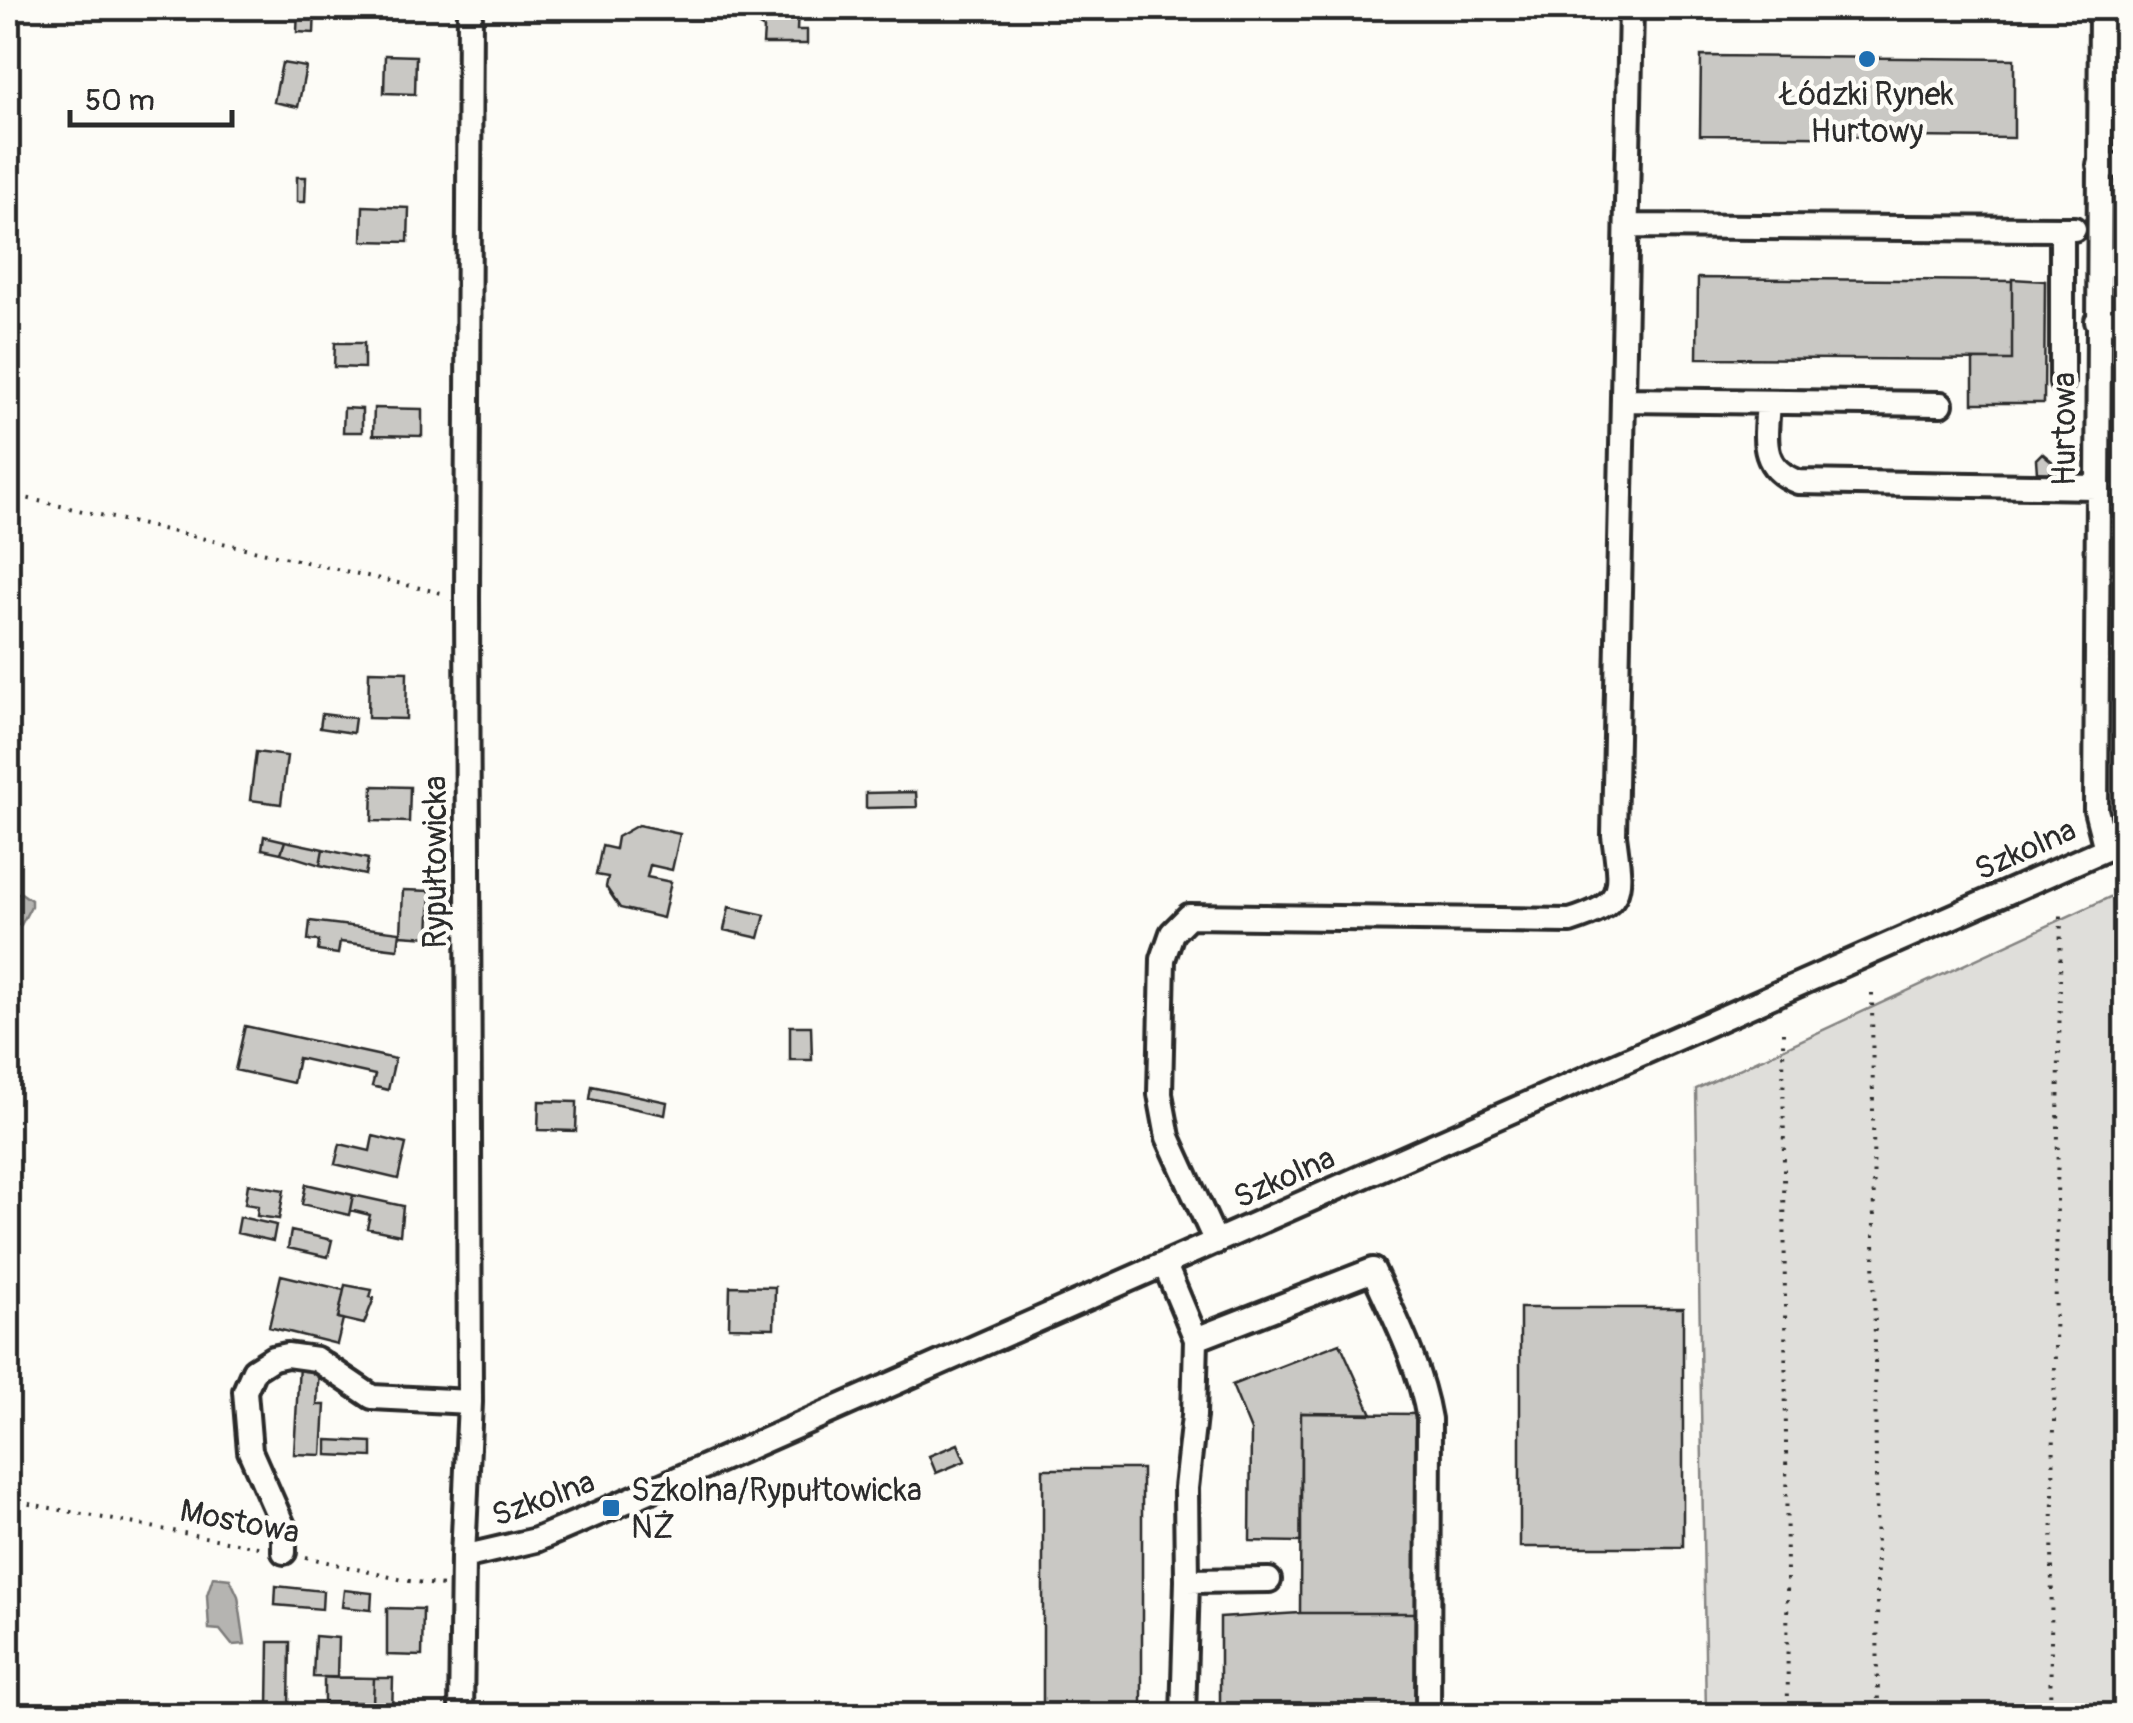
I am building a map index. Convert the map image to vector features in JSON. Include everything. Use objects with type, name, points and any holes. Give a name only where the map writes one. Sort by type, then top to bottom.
[{"type":"street","name":"Rypułtowicka","points":[[462,1716],[463,1557],[470,1402],[470,8]]},
{"type":"street","points":[[1216,1242],[1168,1138],[1160,1094],[1162,959],[1172,933],[1189,916],[1570,921],[1600,912],[1617,894],[1614,835],[1632,8]]},
{"type":"street","points":[[2087,8],[2100,35]]},
{"type":"street","name":"Hurtowa","points":[[2101,8],[2096,810],[2116,844]]},
{"type":"street","points":[[2099,165],[2126,166]]},
{"type":"street","points":[[1627,226],[2098,229]]},
{"type":"street","points":[[2062,229],[2062,383]]},
{"type":"street","points":[[2097,321],[2126,322]]},
{"type":"street","points":[[1626,400],[1941,404]]},
{"type":"street","points":[[1768,402],[1766,448],[1770,462],[1782,476],[1798,482],[2096,487]]},
{"type":"street","name":"Szkolna","points":[[463,1557],[536,1540],[2116,844]]},
{"type":"street","points":[[1165,1265],[1196,1340],[1194,1416],[1186,1488],[1188,1581],[1183,1716]]},
{"type":"street","points":[[1196,1340],[1374,1270],[1414,1364],[1428,1419],[1428,1716]]},
{"type":"street","points":[[284,1552],[284,1528],[250,1451],[245,1391],[254,1370],[273,1358],[316,1359],[372,1397],[470,1402]]},
{"type":"street","points":[[1188,1581],[1269,1580]]},
{"type":"path","points":[[8,494],[467,598]]},
{"type":"path","points":[[2050,1716],[2062,909]]},
{"type":"path","points":[[1872,993],[1878,1716]]},
{"type":"path","points":[[1783,1032],[1788,1716]]},
{"type":"path","name":"Mostowa","points":[[8,1500],[463,1589]]},
{"type":"shaded area","points":[[2125,890],[2125,1715],[1706,1715],[1696,1089]]},
{"type":"shaded area","points":[[8,893],[21,893],[31,900],[21,925],[8,924]]},
{"type":"shaded area","points":[[213,1577],[230,1579],[238,1596],[245,1644],[232,1645],[220,1630],[209,1629],[207,1595]]},
{"type":"building","points":[[298,8],[315,8],[314,33],[297,32]]},
{"type":"building","points":[[676,8],[731,8],[730,20],[689,20],[689,14],[676,14]]},
{"type":"building","points":[[764,8],[798,8],[797,30],[807,30],[807,44],[763,44],[764,29],[756,24],[756,17]]},
{"type":"building","points":[[385,55],[416,56],[415,94],[384,93]]},
{"type":"building","points":[[1701,56],[2014,59],[2014,138],[1700,135]]},
{"type":"building","points":[[282,63],[306,67],[298,107],[274,102]]},
{"type":"building","points":[[297,177],[306,177],[305,202],[297,202]]},
{"type":"building","points":[[363,206],[409,208],[408,242],[362,241]]},
{"type":"building","points":[[1698,278],[2012,281],[2012,360],[1697,358]]},
{"type":"building","points":[[2012,279],[2045,281],[2044,403],[1973,403],[1973,360],[2012,360]]},
{"type":"building","points":[[335,343],[364,343],[364,368],[334,367]]},
{"type":"building","points":[[344,408],[362,409],[362,432],[343,432]]},
{"type":"building","points":[[374,408],[422,409],[422,436],[373,435]]},
{"type":"building","points":[[2042,453],[2059,467],[2060,473],[2037,473],[2036,459]]},
{"type":"building","points":[[369,671],[407,672],[406,719],[368,718]]},
{"type":"building","points":[[322,714],[355,718],[353,733],[320,728]]},
{"type":"building","points":[[256,752],[287,756],[281,804],[250,800]]},
{"type":"building","points":[[373,786],[410,787],[409,822],[372,821]]},
{"type":"building","points":[[916,792],[917,807],[866,808],[866,793]]},
{"type":"building","points":[[638,825],[680,834],[672,870],[650,865],[647,877],[671,882],[663,918],[620,908],[606,887],[608,877],[596,875],[602,846],[615,849],[617,837]]},
{"type":"building","points":[[264,836],[285,841],[281,853],[262,849]]},
{"type":"building","points":[[285,841],[323,849],[320,865],[281,853]]},
{"type":"building","points":[[323,849],[368,859],[365,875],[320,865]]},
{"type":"building","points":[[403,890],[431,891],[429,937],[401,935]]},
{"type":"building","points":[[729,907],[765,915],[759,938],[724,930]]},
{"type":"building","points":[[310,921],[400,932],[398,949],[340,942],[338,954],[318,951],[319,941],[308,940]]},
{"type":"building","points":[[245,1026],[395,1059],[388,1090],[372,1086],[375,1075],[298,1058],[293,1083],[235,1070]]},
{"type":"building","points":[[790,1026],[811,1026],[812,1060],[790,1060]]},
{"type":"building","points":[[592,1086],[667,1102],[665,1115],[590,1099]]},
{"type":"building","points":[[539,1101],[577,1102],[576,1131],[538,1130]]},
{"type":"building","points":[[373,1136],[406,1144],[398,1179],[335,1164],[340,1144],[370,1151]]},
{"type":"building","points":[[248,1184],[284,1190],[279,1219],[257,1216],[258,1206],[245,1204]]},
{"type":"building","points":[[306,1184],[353,1195],[349,1215],[302,1204]]},
{"type":"building","points":[[353,1195],[403,1206],[400,1235],[367,1228],[370,1215],[350,1210]]},
{"type":"building","points":[[240,1217],[276,1225],[273,1241],[237,1233]]},
{"type":"building","points":[[291,1231],[332,1240],[328,1257],[288,1248]]},
{"type":"building","points":[[281,1275],[344,1290],[337,1344],[269,1327]]},
{"type":"building","points":[[345,1285],[372,1290],[370,1297],[374,1298],[364,1324],[338,1318]]},
{"type":"building","points":[[730,1286],[775,1287],[774,1328],[729,1327]]},
{"type":"building","points":[[1520,1308],[1683,1308],[1683,1547],[1520,1547]]},
{"type":"building","points":[[1340,1343],[1372,1414],[1301,1413],[1301,1542],[1250,1541],[1251,1431],[1232,1385]]},
{"type":"building","points":[[299,1365],[319,1366],[317,1405],[325,1405],[322,1455],[294,1454]]},
{"type":"building","points":[[1301,1413],[1419,1414],[1419,1613],[1300,1613]]},
{"type":"building","points":[[327,1440],[372,1442],[372,1457],[327,1455]]},
{"type":"building","points":[[958,1444],[965,1461],[936,1473],[929,1456]]},
{"type":"building","points":[[1043,1469],[1142,1469],[1142,1707],[1043,1707]]},
{"type":"building","points":[[276,1586],[323,1591],[322,1609],[275,1605]]},
{"type":"building","points":[[344,1590],[372,1593],[371,1610],[342,1607]]},
{"type":"building","points":[[387,1608],[423,1609],[422,1656],[387,1655]]},
{"type":"building","points":[[1419,1613],[1418,1716],[1220,1716],[1220,1618]]},
{"type":"building","points":[[315,1636],[338,1638],[337,1678],[313,1677]]},
{"type":"building","points":[[269,1642],[290,1642],[289,1708],[268,1707]]},
{"type":"building","points":[[324,1677],[374,1678],[373,1703],[324,1702]]},
{"type":"building","points":[[374,1678],[393,1678],[392,1716],[268,1716],[268,1707],[323,1709],[324,1702],[373,1703]]},
{"type":"place","name":"Łódzki Rynek Hurtowy","points":[[1867,59]]},
{"type":"place","name":"Szkolna/Rypułtowicka NŻ","points":[[611,1508]]}]
